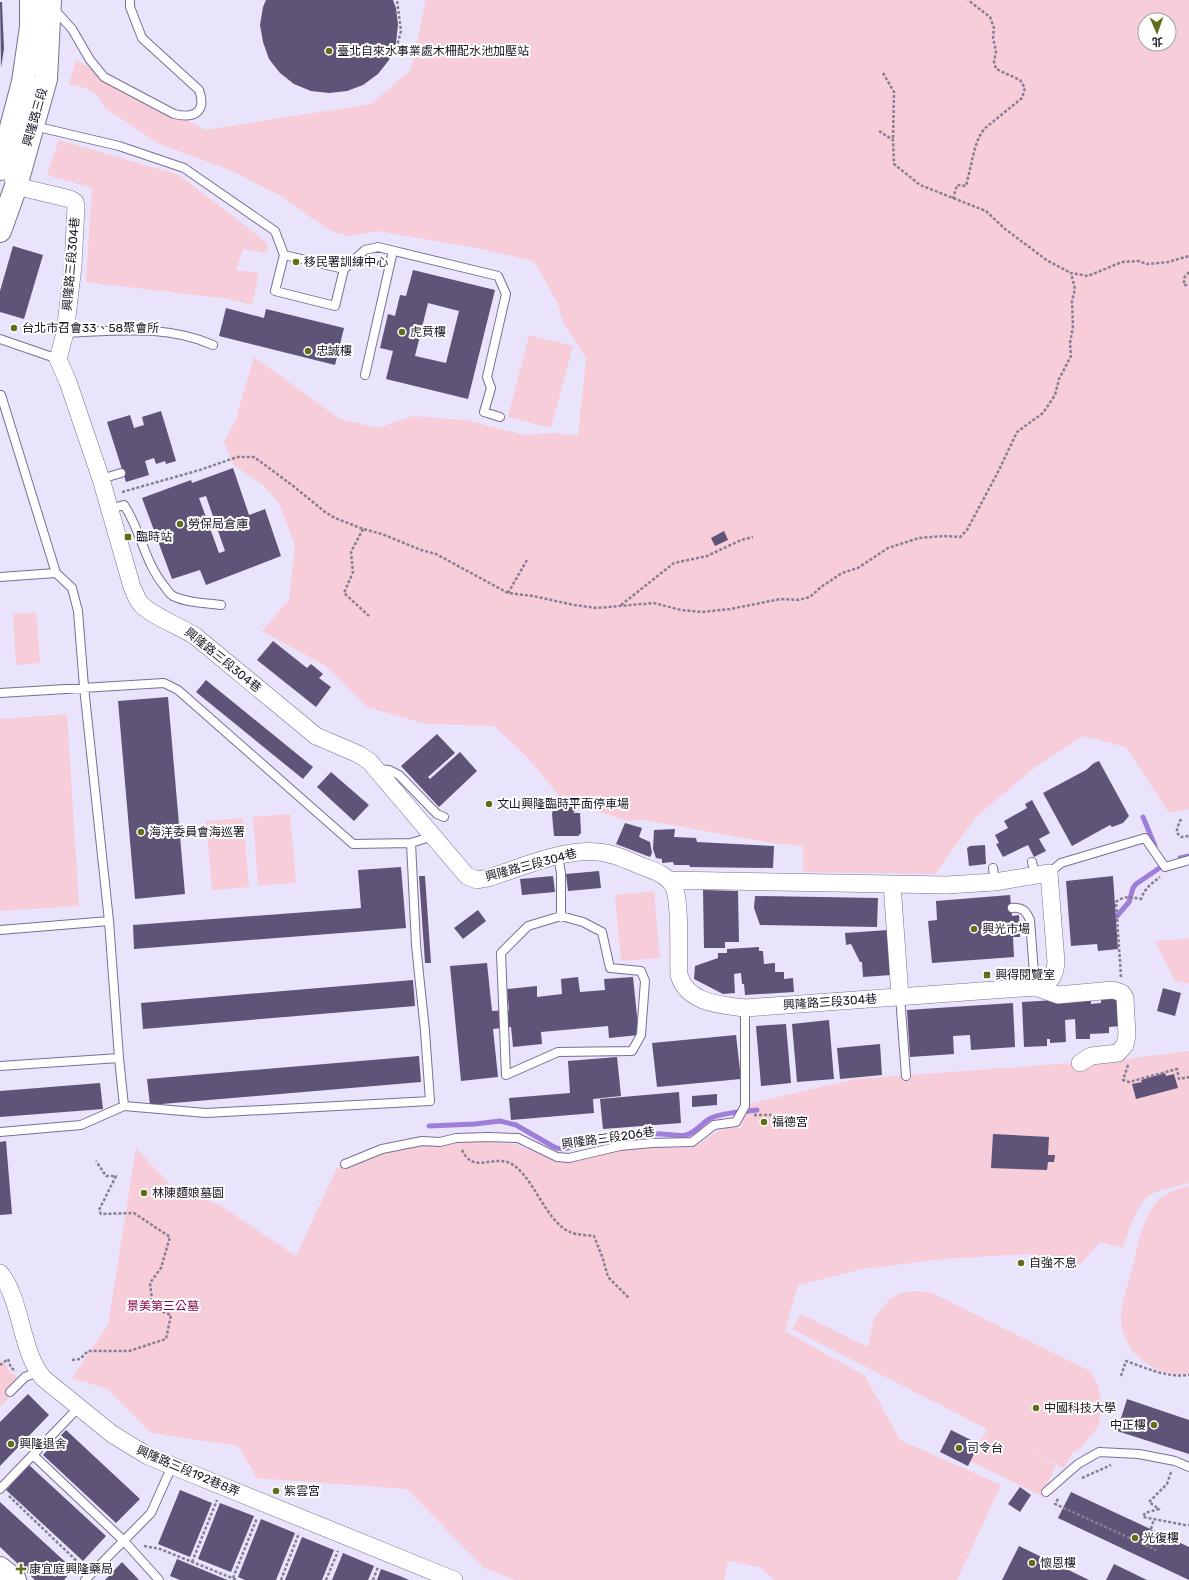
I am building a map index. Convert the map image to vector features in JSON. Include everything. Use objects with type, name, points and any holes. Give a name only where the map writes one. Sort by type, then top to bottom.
[{"type":"main road","name":"興隆路三段","points":[[0,231],[16,186],[46,79],[44,2]]},
{"type":"main road","name":"興隆路三段","points":[[1,159],[23,82],[31,27],[44,2]]},
{"type":"street","points":[[1,159],[16,186]]},
{"type":"street","name":"興隆路三段304巷","points":[[16,186],[70,199],[75,202],[73,266],[65,333],[58,359],[68,382],[101,479],[132,587],[140,604],[148,611],[195,636],[316,736],[326,742],[358,754],[376,769],[467,876],[477,880],[488,878],[558,856],[584,851],[612,854],[655,871],[669,880],[673,885],[677,903],[679,975],[681,984],[695,996],[709,1002],[745,1008],[1035,987],[1049,982],[1055,971],[1056,962],[1039,870],[994,875],[947,885],[669,880]]},
{"type":"street","points":[[892,884],[900,996]]},
{"type":"street","points":[[1035,987],[1058,995],[1113,990],[1122,993],[1124,998],[1127,1035],[1125,1045],[1118,1053],[1091,1056],[1080,1063]]},
{"type":"street","name":"興隆路三段192巷8弄","points":[[0,1273],[11,1292],[27,1344],[32,1374],[43,1378],[128,1444],[148,1456],[454,1580]]},
{"type":"lane","points":[[44,2],[72,29],[90,60],[104,77],[174,114],[185,116],[193,114],[200,109],[203,100],[199,90],[142,38],[130,6],[130,0]]},
{"type":"lane","points":[[33,126],[119,146],[184,168],[275,231],[284,255],[275,291],[335,306],[344,269],[365,250],[378,248],[498,276],[506,294],[487,376],[491,388],[484,412],[500,417]]},
{"type":"lane","points":[[365,374],[393,251]]},
{"type":"lane","points":[[284,255],[344,269]]},
{"type":"lane","points":[[65,333],[131,330],[158,331],[197,338],[213,345]]},
{"type":"lane","points":[[0,339],[58,359]]},
{"type":"lane","points":[[0,397],[1,395],[56,573],[72,588],[78,611],[84,687],[109,921],[124,1106]]},
{"type":"lane","points":[[101,479],[121,473]]},
{"type":"lane","points":[[110,510],[124,505],[157,577],[172,596],[194,602],[221,606]]},
{"type":"lane","points":[[0,577],[56,573]]},
{"type":"lane","points":[[0,694],[84,687],[164,683],[178,690],[352,844],[411,843],[433,836]]},
{"type":"lane","points":[[376,769],[389,770],[399,775],[437,814],[444,817]]},
{"type":"lane","name":"興隆路三段304巷","points":[[1039,870],[1145,838],[1165,867]]},
{"type":"lane","points":[[0,1132],[81,1125],[124,1106],[206,1113],[430,1101],[425,1031],[416,945],[411,843]]},
{"type":"lane","points":[[558,856],[561,874],[562,916]]},
{"type":"lane","points":[[1165,867],[1189,860]]},
{"type":"lane","points":[[1012,908],[1019,907],[1025,911],[1030,920],[1035,987]]},
{"type":"lane","points":[[562,916],[583,922],[602,932],[610,968],[641,971],[645,981],[641,1035],[632,1051],[558,1052],[506,1075],[501,953],[528,926],[562,916]]},
{"type":"lane","points":[[0,930],[109,921]]},
{"type":"lane","points":[[900,996],[906,1076]]},
{"type":"lane","points":[[740,1118],[745,1106],[745,1008]]},
{"type":"lane","points":[[0,1066],[119,1058]]},
{"type":"lane","name":"興隆路三段206巷","points":[[345,1164],[382,1149],[422,1141],[440,1142],[456,1138],[488,1137],[518,1138],[558,1157],[569,1158],[620,1146],[652,1143],[692,1142],[714,1125],[736,1122],[740,1118]]},
{"type":"lane","points":[[10,1392],[32,1374]]},
{"type":"lane","points":[[0,1489],[79,1407]]},
{"type":"lane","points":[[1046,1492],[1078,1464],[1099,1452],[1139,1454],[1175,1461],[1189,1467]]},
{"type":"lane","points":[[33,1455],[124,1541],[159,1580]]},
{"type":"lane","points":[[88,1577],[151,1513],[172,1466]]},
{"type":"path","points":[[395,53],[401,30],[397,0]]},
{"type":"path","points":[[953,199],[957,184],[966,186],[975,148],[984,129],[1022,98],[1024,88],[1020,80],[996,69],[994,62],[996,51],[993,38],[994,28],[990,17],[968,0]]},
{"type":"path","points":[[883,72],[894,92],[894,164],[920,185],[986,211],[1005,229],[1048,260],[1071,273],[1088,276],[1122,262],[1138,261],[1148,264],[1161,263],[1189,256]]},
{"type":"path","points":[[879,131],[893,140]]},
{"type":"path","points":[[1189,272],[1184,278],[1184,286],[1189,285]]},
{"type":"path","points":[[123,491],[200,470],[236,457],[254,457],[280,475],[325,512],[363,529],[382,534],[421,550],[436,554],[508,593],[597,608],[654,603],[681,610],[702,612],[730,609],[781,599],[799,600],[810,597],[821,587],[836,577],[858,568],[888,548],[919,538],[944,536],[960,537],[967,530],[999,470],[1017,432],[1043,413],[1055,395],[1059,379],[1071,356],[1070,342],[1073,327],[1072,301],[1075,289],[1071,273]]},
{"type":"path","points":[[363,529],[351,552],[354,572],[344,593],[369,616]]},
{"type":"path","points":[[621,605],[674,563],[707,556],[741,540],[753,537]]},
{"type":"path","points":[[508,593],[527,560]]},
{"type":"path","points":[[1181,819],[1177,828],[1177,833],[1181,837],[1189,836]]},
{"type":"path","points":[[1122,993],[1116,902],[1122,897],[1127,896],[1141,899],[1148,886],[1162,875],[1165,867]]},
{"type":"path","points":[[1123,1080],[1129,1082],[1177,1069],[1180,1079],[1189,1077]]},
{"type":"path","points":[[740,1118],[756,1114],[774,1115]]},
{"type":"path","points":[[456,1138],[465,1158],[474,1163],[507,1162],[519,1169],[556,1221],[570,1232],[594,1236],[608,1277],[629,1298]]},
{"type":"path","points":[[72,1360],[80,1359],[88,1351],[95,1350],[109,1352],[129,1350],[166,1339],[171,1315],[153,1308],[150,1283],[161,1268],[170,1237],[134,1213],[101,1214],[99,1210],[116,1176],[106,1176],[96,1161]]},
{"type":"path","points":[[0,1365],[8,1359],[11,1368],[32,1374]]},
{"type":"path","points":[[1121,1376],[1126,1361],[1166,1374],[1189,1376]]},
{"type":"path","points":[[1175,1461],[1167,1484],[1149,1502],[1159,1510],[1145,1513],[1143,1517],[1189,1525]]},
{"type":"path","points":[[1079,1480],[1112,1465]]},
{"type":"path","points":[[192,1562],[223,1487]]},
{"type":"path","points":[[0,1489],[88,1577]]},
{"type":"path","points":[[1059,1498],[1055,1504],[1156,1550]]},
{"type":"path","points":[[233,1578],[264,1503]]},
{"type":"path","points":[[1150,1529],[1154,1519]]},
{"type":"path","points":[[280,1580],[305,1520]]},
{"type":"path","points":[[326,1580],[344,1536]]},
{"type":"path","points":[[124,1541],[160,1549],[237,1580]]},
{"type":"green space","points":[[426,0],[1189,0],[1189,809],[1169,813],[1126,747],[1083,736],[1034,768],[976,817],[935,874],[803,872],[803,846],[772,843],[643,820],[628,821],[562,799],[527,757],[494,726],[426,724],[367,707],[326,666],[262,631],[289,600],[295,546],[279,503],[263,485],[233,465],[224,441],[235,422],[254,357],[340,419],[378,428],[413,416],[466,420],[524,435],[556,433],[578,436],[586,358],[563,322],[557,302],[534,261],[477,248],[378,231],[350,236],[337,233],[326,228],[279,195],[230,170],[159,144],[105,108],[98,96],[86,88],[69,84],[76,60],[205,130],[371,104],[411,70]]},
{"type":"green space","points":[[59,140],[179,175],[266,242],[268,248],[267,253],[243,249],[236,270],[259,273],[252,305],[229,299],[86,282],[92,188],[47,175]]},
{"type":"green space","points":[[529,335],[573,346],[551,428],[508,417]]},
{"type":"green space","points":[[36,612],[40,663],[16,665],[13,614]]},
{"type":"green space","points":[[67,714],[79,906],[0,911],[0,719]]},
{"type":"green space","points":[[290,814],[296,883],[258,886],[253,817]]},
{"type":"green space","points":[[243,818],[249,887],[212,890],[206,821]]},
{"type":"green space","points":[[654,891],[660,958],[621,961],[615,895]]},
{"type":"green space","points":[[1189,938],[1189,984],[1175,981],[1155,941]]},
{"type":"green space","name":"景美第三公墓","points":[[1189,1051],[1189,1183],[1161,1190],[1147,1197],[1135,1214],[1123,1248],[1100,1242],[1080,1265],[1027,1254],[943,1259],[863,1269],[798,1285],[785,1331],[865,1376],[900,1440],[1001,1485],[957,1580],[775,1580],[759,1567],[728,1561],[724,1580],[516,1580],[484,1568],[407,1489],[257,1478],[238,1446],[151,1433],[107,1389],[72,1378],[108,1325],[136,1148],[171,1186],[218,1204],[296,1256],[337,1168],[398,1149],[420,1146],[447,1145],[463,1141],[495,1142],[514,1144],[564,1162],[578,1161],[621,1150],[648,1147],[691,1148],[713,1134],[727,1128],[741,1128],[748,1104],[855,1079],[1126,1059]]},
{"type":"green space","points":[[1189,1186],[1189,1374],[1176,1374],[1163,1372],[1152,1367],[1132,1350],[1126,1340],[1122,1327],[1121,1314],[1139,1239],[1147,1217],[1158,1200],[1166,1194]]},
{"type":"green space","points":[[916,1291],[930,1292],[1090,1371],[1098,1386],[1101,1399],[1101,1413],[1098,1427],[1081,1448],[1072,1453],[1064,1468],[1020,1446],[1056,1465],[1042,1496],[970,1461],[987,1429],[792,1329],[801,1314],[868,1347],[874,1318],[890,1299],[901,1293]]},
{"type":"green space","points":[[0,1362],[6,1363],[8,1370],[25,1382],[0,1407]]},
{"type":"building","name":"臺北自來水事業處木柵配水池加壓站","points":[[266,0],[393,0],[396,8],[398,25],[396,43],[389,60],[378,74],[363,85],[347,91],[329,93],[311,91],[294,84],[280,73],[269,59],[263,42],[260,25],[263,7]]},
{"type":"building","points":[[0,2],[2,2],[4,49],[1,68]]},
{"type":"building","points":[[13,246],[43,255],[24,319],[0,312],[0,291]]},
{"type":"building","name":"虎賁樓","points":[[413,270],[495,290],[468,399],[386,379],[393,351],[380,348],[388,314],[395,316],[400,295],[406,296]],"holes":[[[428,303],[459,311],[446,363],[415,356]]]},
{"type":"building","name":"忠誠樓","points":[[226,308],[264,318],[266,309],[344,328],[335,365],[219,336]]},
{"type":"building","points":[[161,411],[176,461],[166,464],[165,461],[156,464],[154,458],[145,461],[149,475],[126,482],[107,422],[130,415],[134,428],[144,425],[142,417]]},
{"type":"building","points":[[233,468],[249,515],[265,509],[281,556],[206,585],[200,570],[172,579],[142,498],[191,480],[192,483]],"holes":[[[206,496],[225,551],[219,553],[199,498]]]},
{"type":"building","points":[[724,531],[728,540],[715,546],[711,538]]},
{"type":"building","points":[[273,641],[307,668],[311,664],[323,674],[319,678],[331,687],[316,707],[257,660]]},
{"type":"building","points":[[206,680],[313,767],[303,779],[196,692]]},
{"type":"building","points":[[168,697],[185,894],[135,899],[118,701]]},
{"type":"building","points":[[437,734],[455,753],[428,777],[430,779],[460,752],[477,771],[439,807],[401,766]]},
{"type":"building","points":[[1099,761],[1129,816],[1123,823],[1112,827],[1110,825],[1072,846],[1043,793],[1086,770],[1094,763]]},
{"type":"building","points":[[331,772],[369,805],[354,821],[317,787]]},
{"type":"building","points":[[1032,800],[1050,833],[1039,839],[1046,851],[1034,857],[1028,845],[1003,857],[996,844],[999,843],[995,835],[1008,828],[1004,821],[1027,808],[1025,804]]},
{"type":"building","points":[[561,803],[565,803],[568,807],[574,806],[576,810],[573,813],[580,813],[581,833],[578,836],[554,836],[552,814],[554,806],[560,805]]},
{"type":"building","points":[[625,823],[642,828],[639,837],[650,842],[652,853],[650,857],[616,844]]},
{"type":"building","points":[[675,829],[674,837],[696,838],[697,842],[774,846],[773,868],[690,867],[689,865],[674,865],[673,862],[662,863],[662,859],[656,858],[653,849],[654,830]]},
{"type":"building","points":[[985,845],[986,864],[969,866],[967,848],[970,846]]},
{"type":"building","points":[[401,867],[406,928],[134,949],[133,925],[361,908],[358,870]]},
{"type":"building","points":[[599,871],[601,888],[568,891],[566,874]]},
{"type":"building","points":[[419,876],[425,876],[431,963],[425,963]]},
{"type":"building","points":[[553,876],[555,892],[522,895],[520,879]]},
{"type":"building","points":[[1113,876],[1118,949],[1098,951],[1097,944],[1071,946],[1066,881]]},
{"type":"building","points":[[703,890],[738,891],[739,942],[725,942],[725,948],[704,948]]},
{"type":"building","name":"興光市場","points":[[1010,895],[1012,916],[1019,915],[1020,937],[1013,937],[1014,957],[932,963],[928,921],[937,920],[936,901]]},
{"type":"building","points":[[755,896],[878,898],[877,927],[760,925],[754,908]]},
{"type":"building","points":[[478,910],[486,921],[463,939],[454,928]]},
{"type":"building","points":[[888,930],[891,975],[863,977],[862,962],[860,962],[851,944],[846,945],[845,933]]},
{"type":"building","points":[[759,947],[759,951],[763,951],[764,964],[775,963],[775,972],[784,972],[784,979],[793,978],[794,992],[745,995],[741,973],[734,974],[735,993],[723,994],[694,979],[695,966],[718,958],[718,953],[727,953],[727,949]]},
{"type":"building","points":[[487,963],[492,1011],[509,1010],[507,989],[537,986],[537,997],[562,994],[561,979],[578,977],[580,992],[605,990],[604,979],[633,977],[639,1035],[609,1038],[608,1026],[541,1032],[542,1044],[513,1047],[511,1027],[493,1029],[498,1077],[461,1081],[450,966]]},
{"type":"building","points":[[413,980],[415,1006],[143,1029],[141,1003]]},
{"type":"building","points":[[1163,988],[1181,993],[1175,1016],[1157,1011]]},
{"type":"building","points":[[1091,998],[1091,1004],[1101,1003],[1101,999],[1118,998],[1122,1026],[1109,1027],[1109,1033],[1090,1034],[1090,1039],[1076,1039],[1075,1019],[1065,1020],[1066,1042],[1050,1043],[1050,1039],[1047,1039],[1047,1046],[1024,1047],[1022,1002]]},
{"type":"building","points":[[1013,1003],[1015,1047],[971,1050],[970,1035],[953,1036],[954,1054],[910,1057],[907,1010]]},
{"type":"building","points":[[829,1020],[834,1079],[797,1082],[792,1024]]},
{"type":"building","points":[[786,1024],[791,1083],[761,1086],[756,1026]]},
{"type":"building","points":[[736,1035],[741,1079],[657,1087],[652,1043]]},
{"type":"building","points":[[880,1044],[882,1075],[840,1079],[837,1048]]},
{"type":"building","points":[[419,1056],[421,1082],[150,1105],[147,1079]]},
{"type":"building","points":[[617,1057],[621,1096],[593,1099],[594,1113],[511,1120],[509,1098],[570,1093],[568,1061]]},
{"type":"building","points":[[1165,1073],[1166,1076],[1174,1074],[1178,1088],[1136,1099],[1132,1084],[1142,1082],[1141,1080]]},
{"type":"building","points":[[100,1083],[103,1109],[0,1117],[0,1091]]},
{"type":"building","points":[[679,1092],[681,1123],[603,1129],[600,1099]]},
{"type":"building","points":[[717,1094],[717,1105],[692,1107],[692,1096]]},
{"type":"building","points":[[993,1134],[1049,1137],[1048,1155],[1055,1155],[1054,1162],[1048,1162],[1047,1170],[991,1168]]},
{"type":"building","points":[[6,1141],[12,1214],[0,1215],[0,1142]]},
{"type":"building","name":"興隆退舍","points":[[28,1394],[49,1415],[0,1466],[0,1422]]},
{"type":"building","name":"中正樓","points":[[1127,1399],[1189,1420],[1189,1454],[1117,1431]]},
{"type":"building","points":[[66,1430],[140,1499],[116,1523],[43,1455]]},
{"type":"building","name":"司令台","points":[[951,1430],[979,1444],[968,1466],[940,1452]]},
{"type":"building","points":[[29,1465],[106,1536],[83,1561],[6,1490]]},
{"type":"building","points":[[1020,1487],[1031,1495],[1020,1512],[1008,1504]]},
{"type":"building","points":[[180,1490],[212,1503],[190,1557],[158,1544]]},
{"type":"building","name":"光復樓","points":[[1071,1492],[1189,1547],[1189,1580],[1058,1518]]},
{"type":"building","points":[[0,1502],[73,1569],[64,1580],[35,1580],[0,1547]]},
{"type":"building","points":[[220,1503],[254,1516],[231,1572],[198,1559]]},
{"type":"building","points":[[261,1519],[295,1533],[276,1580],[245,1580],[238,1577]]},
{"type":"building","points":[[302,1537],[334,1550],[322,1580],[285,1580]]},
{"type":"building","name":"懷恩樓","points":[[1019,1546],[1089,1580],[1002,1580]]},
{"type":"building","points":[[343,1553],[374,1566],[368,1580],[332,1580]]},
{"type":"building","points":[[177,1559],[228,1580],[180,1580],[170,1576]]},
{"type":"building","points":[[122,1562],[139,1580],[105,1580]]},
{"type":"building","name":"懷恩樓","points":[[1114,1564],[1147,1580],[1106,1580]]},
{"type":"building","points":[[381,1569],[400,1576],[409,1580],[377,1580]]},
{"type":"waterway","points":[[1143,817],[1155,846]]},
{"type":"waterway","points":[[1180,858],[1189,856]]},
{"type":"waterway","points":[[1117,916],[1129,902],[1133,888],[1136,884],[1161,867]]},
{"type":"waterway","points":[[429,1126],[475,1124],[500,1121],[516,1125],[554,1147],[565,1149],[589,1137],[602,1135],[637,1133],[680,1136],[686,1135],[690,1134],[708,1120],[716,1116],[728,1113],[757,1110]]},
{"type":"place","name":"臺北自來水事業處木柵配水池加壓站","points":[[329,51]]},
{"type":"place","name":"移民署訓練中心","points":[[296,262]]},
{"type":"place","name":"台北市召會33、58聚會所","points":[[14,328]]},
{"type":"place","name":"虎賁樓","points":[[402,332]]},
{"type":"place","name":"忠誠樓","points":[[308,351]]},
{"type":"place","name":"勞保局倉庫","points":[[180,524]]},
{"type":"place","name":"臨時站","points":[[128,537]]},
{"type":"place","name":"文山興隆臨時平面停車場","points":[[489,804]]},
{"type":"place","name":"海洋委員會海巡署","points":[[141,832]]},
{"type":"place","name":"興光市場","points":[[974,929]]},
{"type":"place","name":"興得閱覽室","points":[[987,975]]},
{"type":"place","name":"福德宮","points":[[764,1122]]},
{"type":"place","name":"林陳麵娘墓園","points":[[144,1193]]},
{"type":"place","name":"自強不息","points":[[1021,1263]]},
{"type":"place","name":"中國科技大學","points":[[1036,1408]]},
{"type":"place","name":"中正樓","points":[[1154,1425]]},
{"type":"place","name":"興隆退舍","points":[[11,1444]]},
{"type":"place","name":"司令台","points":[[959,1448]]},
{"type":"place","name":"紫雲宮","points":[[276,1491]]},
{"type":"place","name":"光復樓","points":[[1135,1538]]},
{"type":"place","name":"懷恩樓","points":[[1032,1563]]},
{"type":"place","name":"康宜庭興隆藥局","points":[[21,1569]]}]
